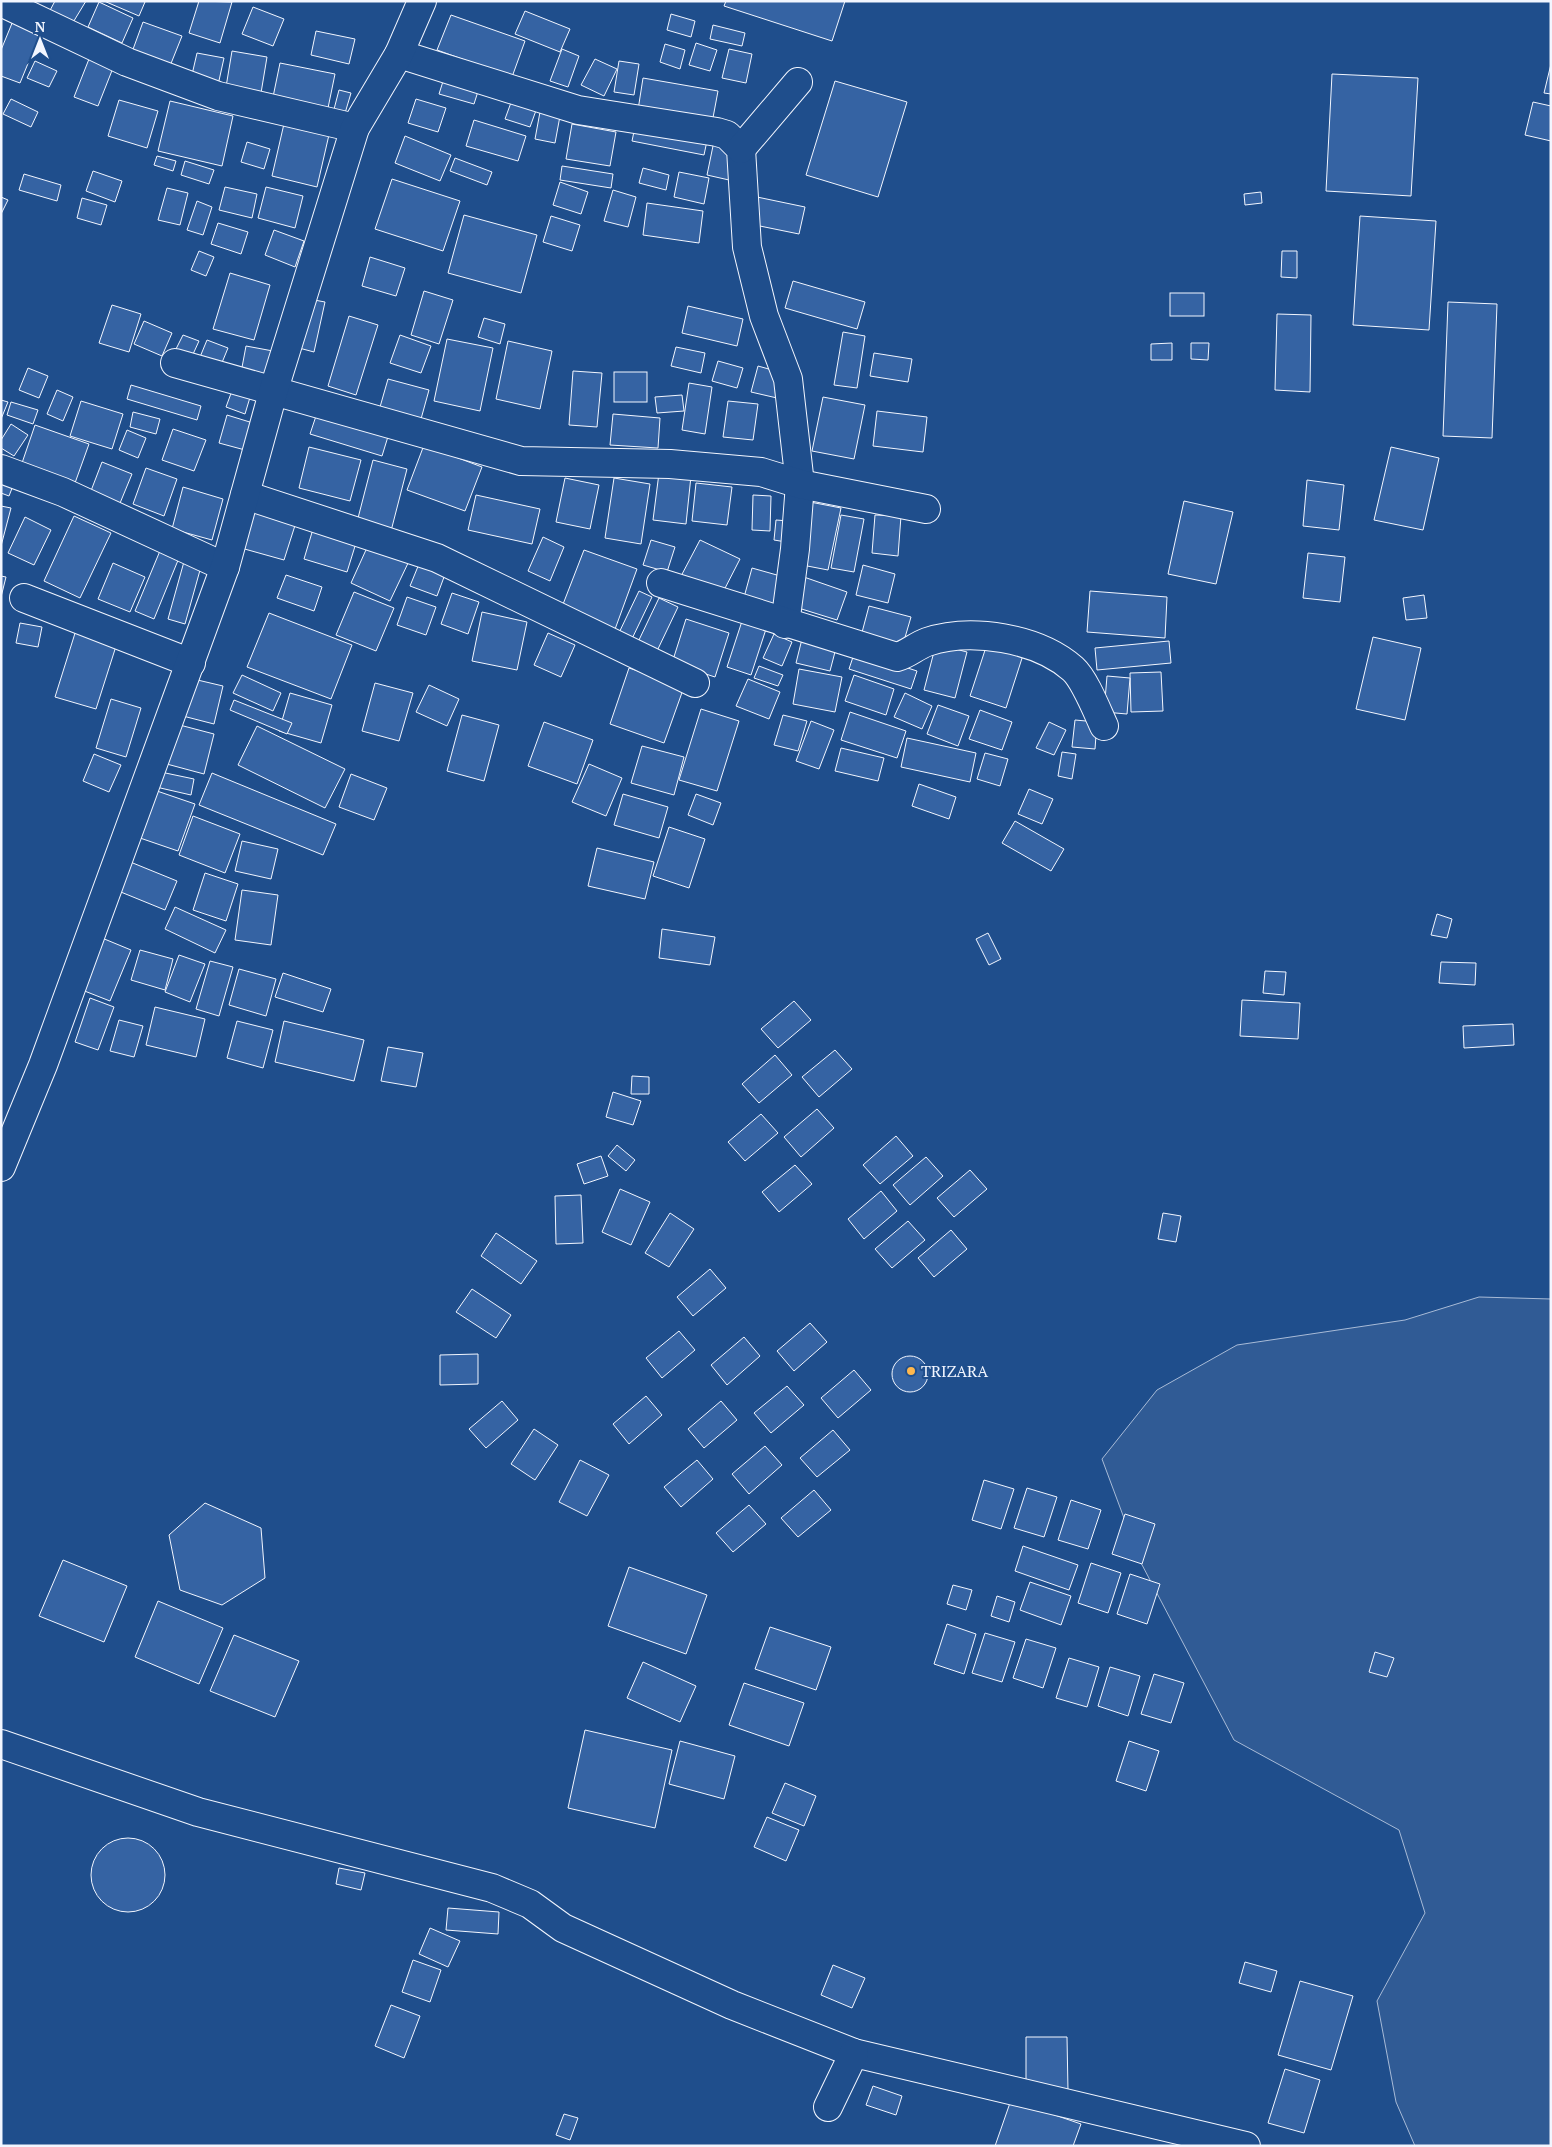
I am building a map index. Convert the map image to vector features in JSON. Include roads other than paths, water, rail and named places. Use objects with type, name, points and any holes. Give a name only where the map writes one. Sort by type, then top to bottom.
[{"type":"street","points":[[1,1167],[43,1065],[225,567],[274,389],[355,128],[399,54],[422,1]]},
{"type":"street","points":[[1,2],[127,62],[218,96],[355,128]]},
{"type":"street","points":[[399,54],[578,110],[717,132],[727,135],[741,149],[747,247],[764,316],[788,379],[800,484],[795,549],[785,624]]},
{"type":"street","points":[[741,149],[798,82]]},
{"type":"street","points":[[175,363],[274,389],[521,461],[661,464],[761,472],[800,484],[926,509]]},
{"type":"street","points":[[1,469],[63,492],[225,567]]},
{"type":"street","points":[[245,495],[437,558],[695,683]]},
{"type":"street","points":[[661,583],[785,624],[896,657],[906,654],[927,642],[953,636],[983,636],[1033,644],[1074,670],[1104,726]]},
{"type":"street","points":[[24,598],[191,662]]},
{"type":"street","points":[[1,1744],[198,1812],[492,1888],[530,1904],[563,1928],[732,2005],[854,2053],[1246,2146]]},
{"type":"street","points":[[828,2107],[854,2053]]},
{"type":"place","name":"TRIZARA","points":[[911,1371]]}]
